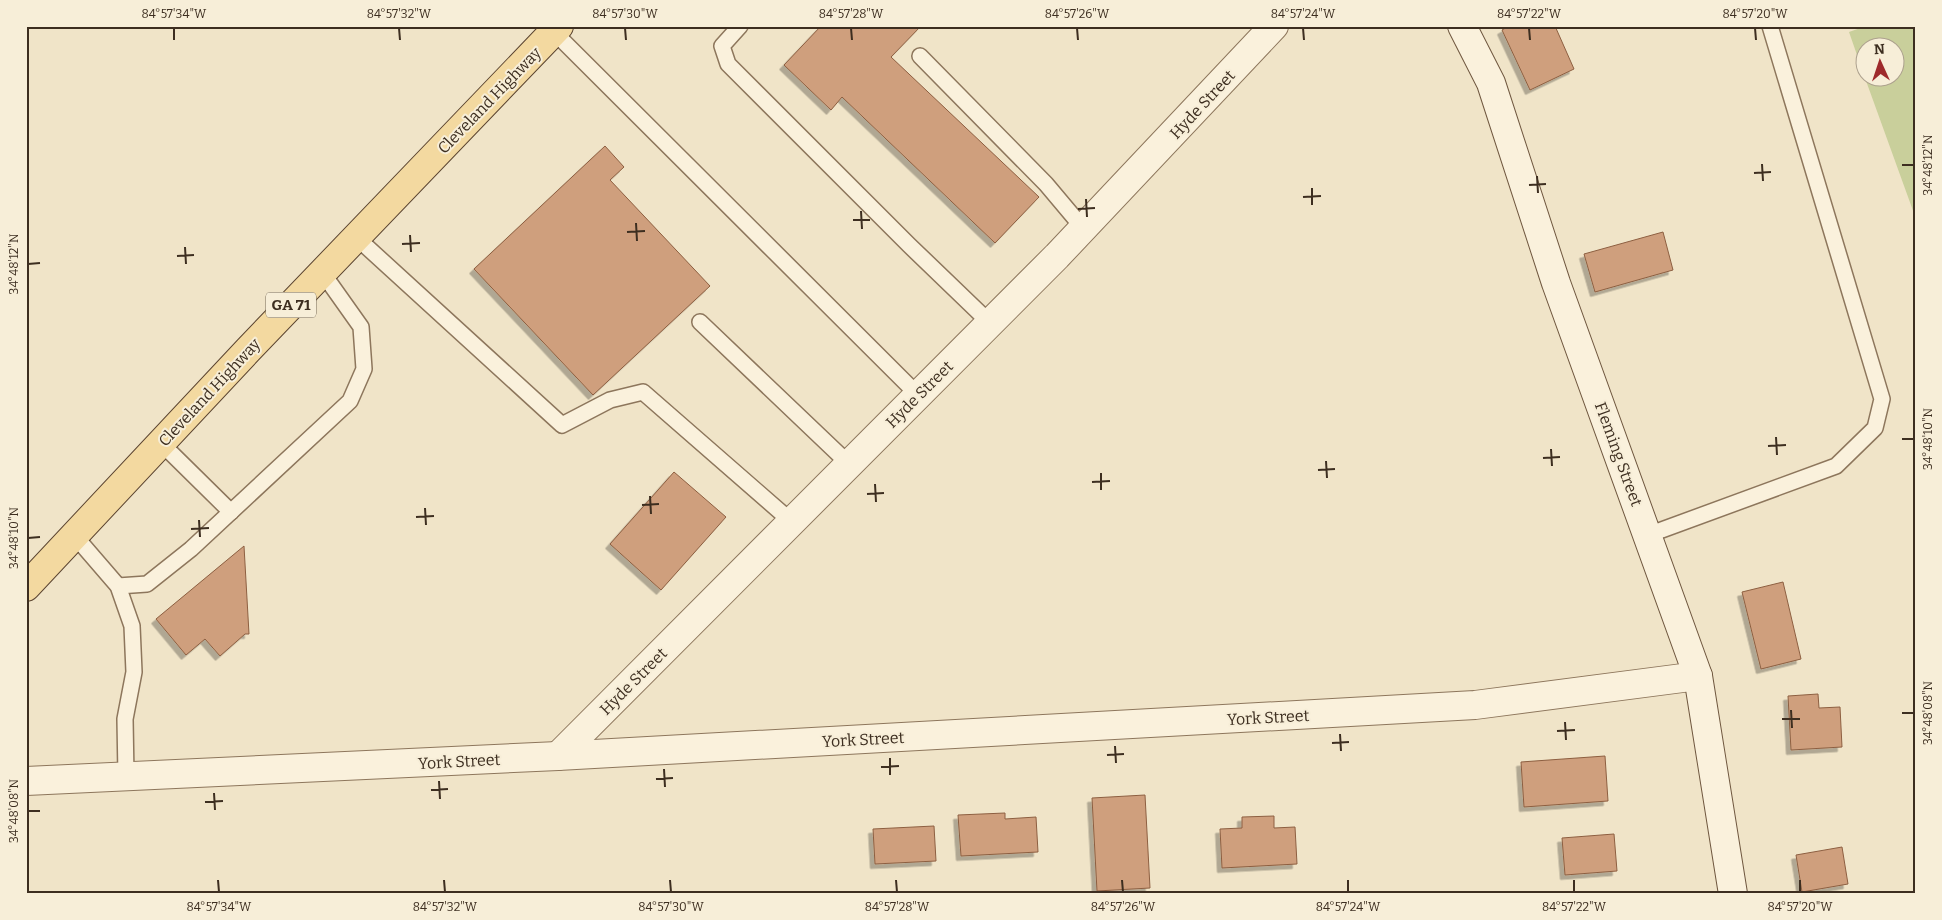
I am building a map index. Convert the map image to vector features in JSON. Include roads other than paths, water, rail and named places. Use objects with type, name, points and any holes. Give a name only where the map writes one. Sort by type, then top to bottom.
[{"type":"main road","name":"Cleveland Highway","points":[[26,587],[322,272],[556,29]]},
{"type":"street","name":"Hyde Street","points":[[558,756],[990,323],[1083,228],[1274,26]]},
{"type":"street","name":"Fleming Street","points":[[1462,26],[1490,83],[1556,283],[1698,676],[1733,894]]},
{"type":"street","name":"York Street","points":[[26,781],[558,756],[1475,705],[1698,676]]},
{"type":"lane","points":[[740,26],[722,46],[728,64],[990,323]]},
{"type":"lane","points":[[1648,535],[1836,466],[1875,428],[1880,409],[1882,399],[1770,26]]},
{"type":"lane","points":[[556,29],[742,221],[918,395]]},
{"type":"lane","points":[[920,56],[1046,184],[1083,228]]},
{"type":"lane","points":[[356,237],[562,425],[610,400],[643,392],[792,522]]},
{"type":"lane","points":[[118,586],[147,584],[191,549],[350,401],[364,369],[361,327],[322,272]]},
{"type":"lane","points":[[700,322],[849,464]]},
{"type":"lane","points":[[161,443],[231,512]]},
{"type":"lane","points":[[74,536],[118,586],[132,626],[134,672],[125,719],[126,776]]}]
